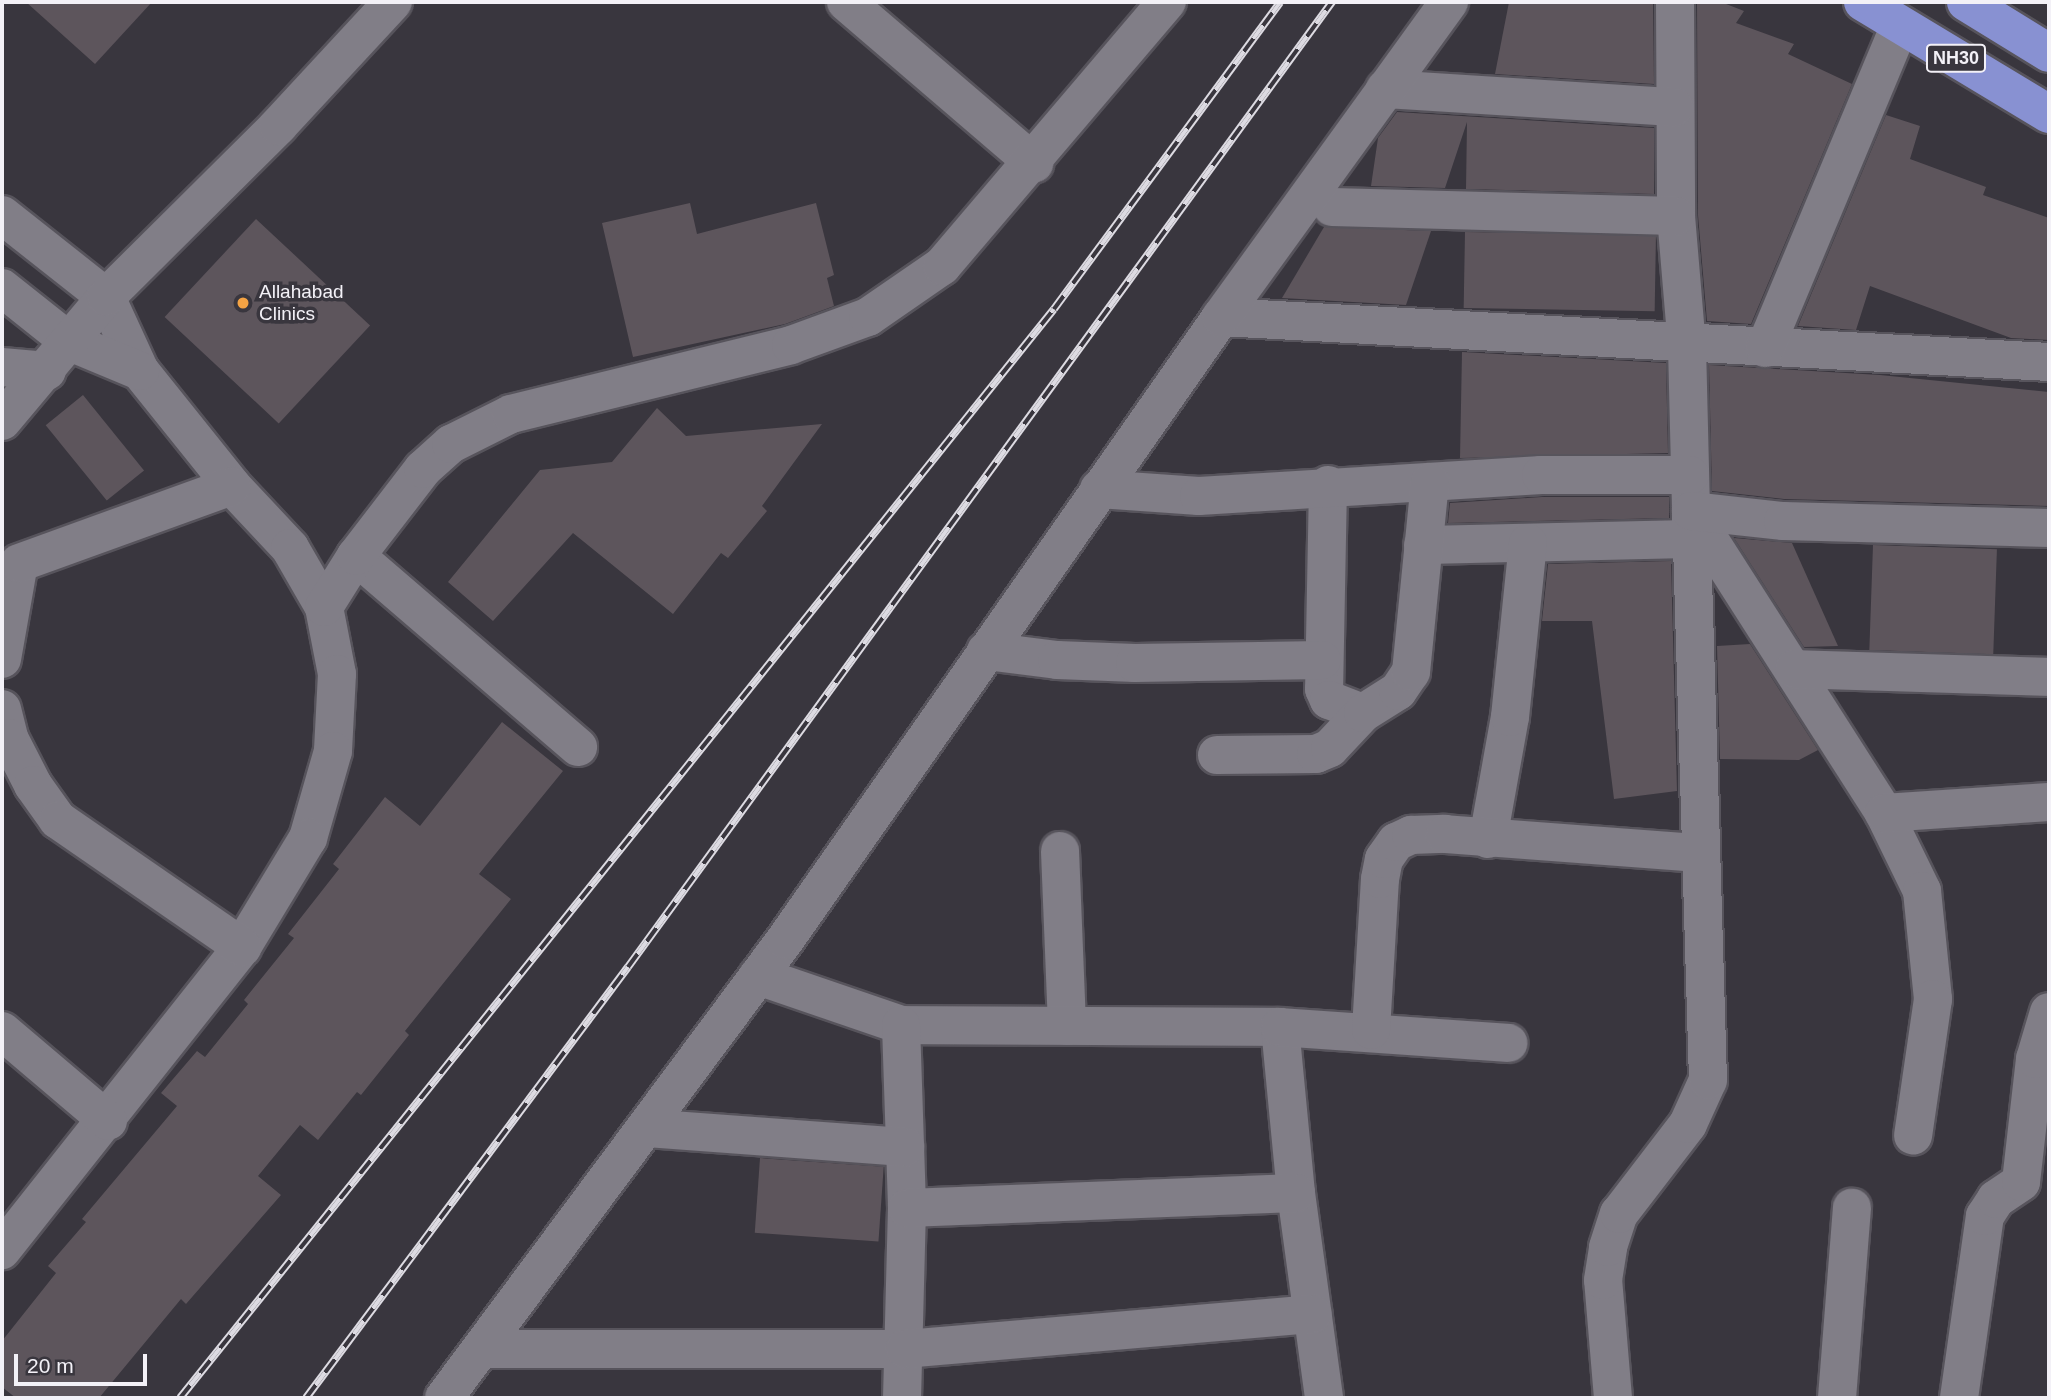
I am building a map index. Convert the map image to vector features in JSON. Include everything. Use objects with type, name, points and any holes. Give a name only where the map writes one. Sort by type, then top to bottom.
[{"type":"highway","name":"NH30","points":[[1863,2],[2049,114]]},
{"type":"highway","name":"NH30","points":[[1966,2],[2049,53]]},
{"type":"street","points":[[2,421],[106,297],[278,126],[393,2]]},
{"type":"street","points":[[846,2],[1034,163]]},
{"type":"street","points":[[444,1398],[758,976],[1099,489],[1448,2]]},
{"type":"street","points":[[1613,1398],[1603,1280],[1608,1247],[1619,1214],[1688,1124],[1708,1080],[1687,346],[1676,216],[1675,2]]},
{"type":"street","points":[[324,607],[356,556],[423,469],[451,444],[512,414],[790,345],[868,317],[942,266],[1034,163],[1161,4]]},
{"type":"street","points":[[1765,348],[1900,25]]},
{"type":"street","points":[[1385,89],[1674,107]]},
{"type":"street","points":[[1332,207],[1676,216]]},
{"type":"street","points":[[2,215],[106,297],[140,371],[232,486],[290,548],[324,607],[337,674],[333,751],[308,838],[242,947],[108,1121],[2,1250]]},
{"type":"street","points":[[2,288],[58,356]]},
{"type":"street","points":[[1221,317],[1687,346],[2049,362]]},
{"type":"street","points":[[2,368],[58,356],[140,371]]},
{"type":"street","points":[[1099,489],[1199,496],[1328,485],[1541,475],[1691,508],[1783,521],[2049,528]]},
{"type":"street","points":[[1217,755],[1316,754],[1330,748],[1363,713],[1398,691],[1411,672],[1430,482]]},
{"type":"street","points":[[1328,485],[1322,660],[1324,690],[1329,700],[1363,713]]},
{"type":"street","points":[[2,659],[10,564],[232,486]]},
{"type":"street","points":[[1423,545],[1528,543],[1691,508]]},
{"type":"street","points":[[1691,508],[1884,813],[1922,891],[1933,999],[1913,1136]]},
{"type":"street","points":[[1488,839],[1510,717],[1528,543]]},
{"type":"street","points":[[356,556],[578,747]]},
{"type":"street","points":[[986,651],[1057,660],[1135,663],[1322,660]]},
{"type":"street","points":[[1794,669],[2049,677]]},
{"type":"street","points":[[2,709],[15,750],[58,820],[103,855],[242,947]]},
{"type":"street","points":[[1884,813],[2049,802]]},
{"type":"street","points":[[1371,1030],[1384,859],[1396,842],[1411,835],[1700,853]]},
{"type":"street","points":[[1060,851],[1067,1026]]},
{"type":"street","points":[[758,976],[901,1025],[1280,1027],[1371,1030],[1508,1043]]},
{"type":"street","points":[[1959,1398],[1985,1216],[1996,1199],[2021,1182],[2035,1059],[2049,1012]]},
{"type":"street","points":[[901,1025],[907,1208],[902,1398]]},
{"type":"street","points":[[1280,1027],[1296,1193],[1324,1398]]},
{"type":"street","points":[[2,1031],[108,1121]]},
{"type":"street","points":[[646,1128],[905,1147]]},
{"type":"street","points":[[907,1208],[1296,1193]]},
{"type":"street","points":[[1837,1398],[1852,1209]]},
{"type":"street","points":[[482,1349],[905,1349],[1313,1314]]},
{"type":"building","points":[[26,2],[152,2],[95,64]]},
{"type":"building","points":[[1509,2],[1653,2],[1654,84],[1495,74]]},
{"type":"building","points":[[1697,2],[1721,2],[1744,11],[1736,23],[1794,44],[1788,54],[1852,84],[1751,324],[1707,321],[1698,215]]},
{"type":"building","points":[[1397,112],[1654,128],[1654,194],[1466,189],[1467,122],[1445,188],[1371,186],[1378,138]]},
{"type":"building","points":[[1886,115],[1920,126],[1910,159],[1986,187],[1983,195],[2049,218],[2049,340],[2011,338],[1870,286],[1856,330],[1798,326]]},
{"type":"building","points":[[690,203],[697,234],[816,203],[834,275],[827,278],[834,306],[785,324],[633,357],[602,223]]},
{"type":"building","points":[[256,219],[370,325],[279,423],[165,317]]},
{"type":"building","points":[[1324,227],[1431,231],[1406,305],[1282,298]]},
{"type":"building","points":[[1465,232],[1656,235],[1655,311],[1464,308]]},
{"type":"building","points":[[1462,352],[1666,363],[1668,453],[1460,458]]},
{"type":"building","points":[[1709,365],[1880,375],[2049,392],[2049,506],[1784,499],[1712,491]]},
{"type":"building","points":[[83,395],[144,470],[107,501],[46,425]]},
{"type":"building","points":[[657,408],[686,436],[822,424],[762,506],[767,511],[728,558],[721,553],[673,614],[573,533],[493,621],[448,582],[540,470],[612,462]]},
{"type":"building","points":[[1542,497],[1669,497],[1669,518],[1448,523],[1450,503]]},
{"type":"building","points":[[1734,538],[1792,543],[1838,646],[1804,647]]},
{"type":"building","points":[[1873,545],[1997,549],[1993,654],[1869,650]]},
{"type":"building","points":[[1671,561],[1677,791],[1614,799],[1592,621],[1542,621],[1548,564]]},
{"type":"building","points":[[1750,644],[1818,750],[1799,760],[1720,759],[1717,646]]},
{"type":"building","points":[[502,722],[563,771],[479,874],[511,899],[405,1031],[409,1035],[361,1095],[357,1092],[318,1140],[300,1125],[258,1176],[281,1195],[186,1304],[181,1299],[99,1398],[16,1398],[2,1387],[2,1341],[56,1273],[48,1266],[86,1222],[82,1219],[177,1106],[161,1093],[197,1051],[205,1057],[248,1004],[244,1000],[294,938],[288,934],[339,869],[333,864],[385,797],[420,826]]},
{"type":"building","points":[[760,1158],[884,1167],[878,1241],[755,1233]]},
{"type":"railway","points":[[180,1398],[1054,309],[1280,2]]},
{"type":"railway","points":[[306,1398],[628,967],[1332,2]]},
{"type":"place","name":"Allahabad Clinics","points":[[243,303]]}]
